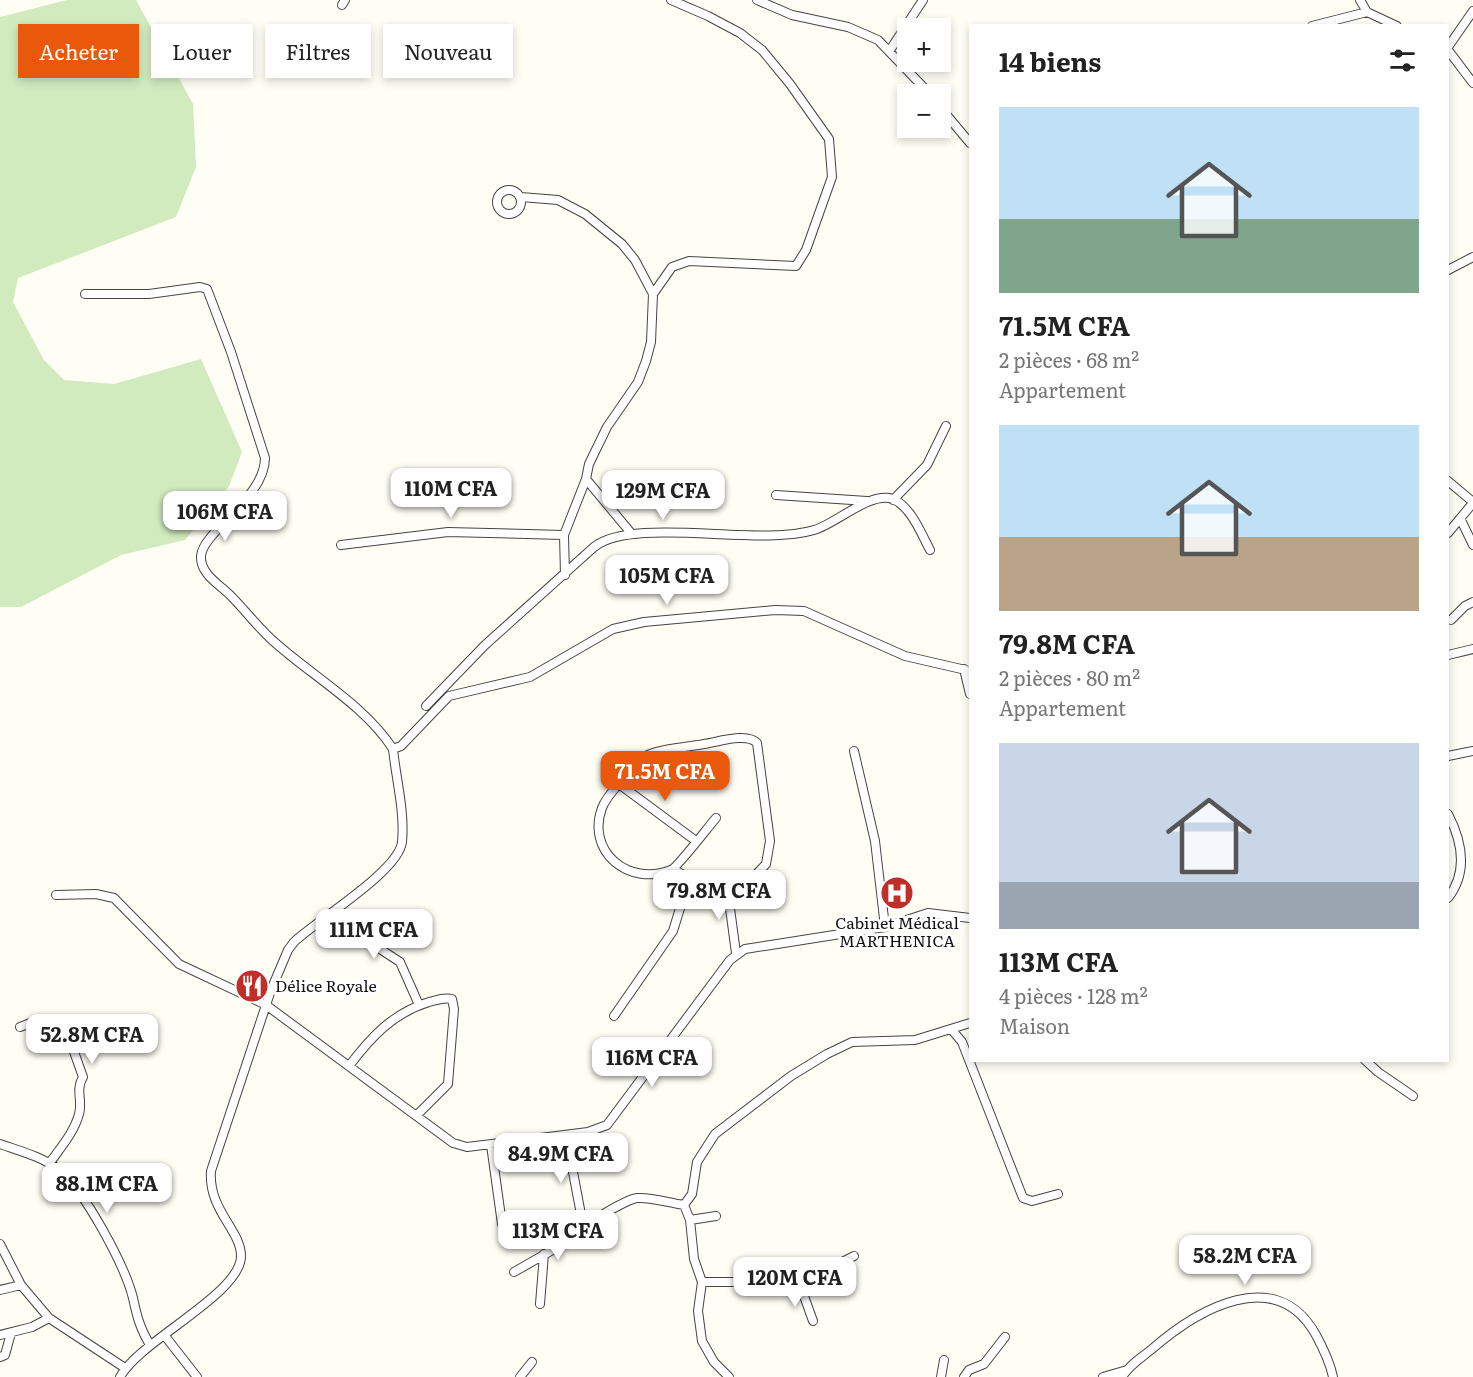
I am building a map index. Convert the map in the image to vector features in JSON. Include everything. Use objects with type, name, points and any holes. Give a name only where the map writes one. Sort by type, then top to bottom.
[{"type":"street","points":[[652,294],[672,267],[689,261],[796,266],[806,250],[832,177],[830,139],[769,57],[740,33],[708,15],[671,0]]},
{"type":"street","points":[[757,0],[792,15],[863,33],[878,40],[921,84]]},
{"type":"street","points":[[890,50],[923,0]]},
{"type":"street","points":[[1360,0],[1367,12],[1393,24]]},
{"type":"street","points":[[1449,47],[1473,11]]},
{"type":"street","points":[[1320,24],[1367,12]]},
{"type":"street","points":[[1449,50],[1473,83]]},
{"type":"street","points":[[951,120],[969,142]]},
{"type":"street","points":[[521,197],[558,200],[585,214],[622,244],[634,260],[652,294],[651,342],[646,361],[638,382],[596,446],[564,535],[565,575]]},
{"type":"street","points":[[1449,269],[1473,257]]},
{"type":"street","points":[[86,294],[148,294],[200,287],[207,289],[231,352],[265,458],[265,467],[245,501],[206,544],[201,554],[202,564],[217,585],[270,638],[360,713],[393,749],[402,833],[399,851],[380,875],[302,935],[288,950],[266,1005],[211,1171],[214,1198],[241,1251],[240,1262],[233,1276],[165,1336],[150,1345],[125,1368],[120,1377]]},
{"type":"street","points":[[893,500],[927,465],[946,426]]},
{"type":"street","points":[[586,479],[631,533]]},
{"type":"street","points":[[1449,482],[1473,502],[1461,520],[1449,532]]},
{"type":"street","points":[[776,495],[868,501],[893,500],[903,506],[915,522],[930,550]]},
{"type":"street","points":[[426,706],[485,645],[599,543],[631,533],[724,536],[808,532],[826,526],[868,501]]},
{"type":"street","points":[[1461,520],[1473,545]]},
{"type":"street","points":[[342,545],[448,532],[564,535]]},
{"type":"street","points":[[1451,620],[1465,606],[1473,602]]},
{"type":"street","points":[[393,749],[401,746],[449,696],[530,677],[613,629],[644,622],[766,611],[804,611],[905,656],[967,670],[969,686]]},
{"type":"street","points":[[1449,655],[1473,649]]},
{"type":"street","points":[[673,869],[689,879],[727,886],[750,881],[762,870],[769,858],[770,841],[760,755],[755,741],[746,738],[651,754],[642,758],[619,784],[602,809],[600,831],[605,849],[617,864],[634,874],[645,875],[673,869],[716,818]]},
{"type":"street","points":[[854,751],[875,841],[885,927]]},
{"type":"street","points":[[1449,756],[1473,751]]},
{"type":"street","points":[[619,784],[696,841]]},
{"type":"street","points":[[1449,816],[1459,839],[1461,866],[1460,879],[1449,896]]},
{"type":"street","points":[[614,1016],[673,931],[689,879]]},
{"type":"street","points":[[727,886],[736,953]]},
{"type":"street","points":[[56,895],[96,894],[114,898],[179,964],[266,1005],[453,1143],[467,1147],[598,1130],[614,1119],[736,953],[763,945],[885,927],[928,913],[969,918]]},
{"type":"street","points":[[328,915],[400,962],[419,1005]]},
{"type":"street","points":[[349,1066],[388,1021],[419,1005],[449,998],[453,1001],[454,1009],[448,1084],[417,1115]]},
{"type":"street","points":[[20,1028],[41,1019],[58,1020],[69,1035],[83,1077],[78,1084],[80,1113],[70,1136],[50,1164]]},
{"type":"street","points":[[684,1205],[692,1194],[697,1162],[715,1134],[791,1076],[852,1042],[903,1041],[952,1030],[969,1023]]},
{"type":"street","points":[[952,1030],[962,1042],[969,1060]]},
{"type":"street","points":[[970,1062],[1023,1198],[1032,1201],[1058,1194]]},
{"type":"street","points":[[1367,1062],[1413,1096]]},
{"type":"street","points":[[566,1135],[583,1226]]},
{"type":"street","points":[[0,1144],[50,1164],[71,1182],[99,1225],[118,1262],[133,1298],[134,1314],[150,1345]]},
{"type":"street","points":[[491,1145],[502,1224]]},
{"type":"street","points":[[514,1272],[571,1240],[571,1236],[583,1226],[608,1214],[625,1201],[647,1199],[684,1205]]},
{"type":"street","points":[[684,1205],[690,1220],[692,1249],[702,1282],[698,1311],[702,1341],[714,1362],[729,1377]]},
{"type":"street","points":[[690,1220],[716,1216]]},
{"type":"street","points":[[0,1244],[3,1254],[21,1285],[49,1318],[125,1368]]},
{"type":"street","points":[[540,1304],[544,1254]]},
{"type":"street","points":[[702,1282],[758,1282],[785,1288],[800,1285],[854,1256]]},
{"type":"street","points":[[0,1290],[21,1285]]},
{"type":"street","points":[[800,1285],[813,1321]]},
{"type":"street","points":[[1102,1377],[1124,1373],[1193,1317],[1228,1302],[1265,1297],[1296,1310],[1311,1327],[1331,1366],[1334,1377]]},
{"type":"street","points":[[0,1335],[32,1327],[49,1318]]},
{"type":"street","points":[[0,1357],[5,1354],[11,1333]]},
{"type":"street","points":[[165,1336],[197,1377]]},
{"type":"street","points":[[941,1377],[944,1360]]},
{"type":"street","points":[[520,1377],[532,1362]]},
{"type":"street","points":[[964,1377],[969,1370],[984,1364]]},
{"type":"green space","points":[[67,0],[136,0],[151,27],[151,78],[179,78],[193,104],[196,167],[176,217],[18,278],[13,302],[44,360],[64,380],[114,384],[201,359],[242,452],[229,486],[185,540],[121,555],[21,607],[0,607],[0,17]]},
{"type":"place","name":"Cabinet Médical MARTHENICA","points":[[897,893]]},
{"type":"place","name":"Délice Royale","points":[[252,986]]}]
